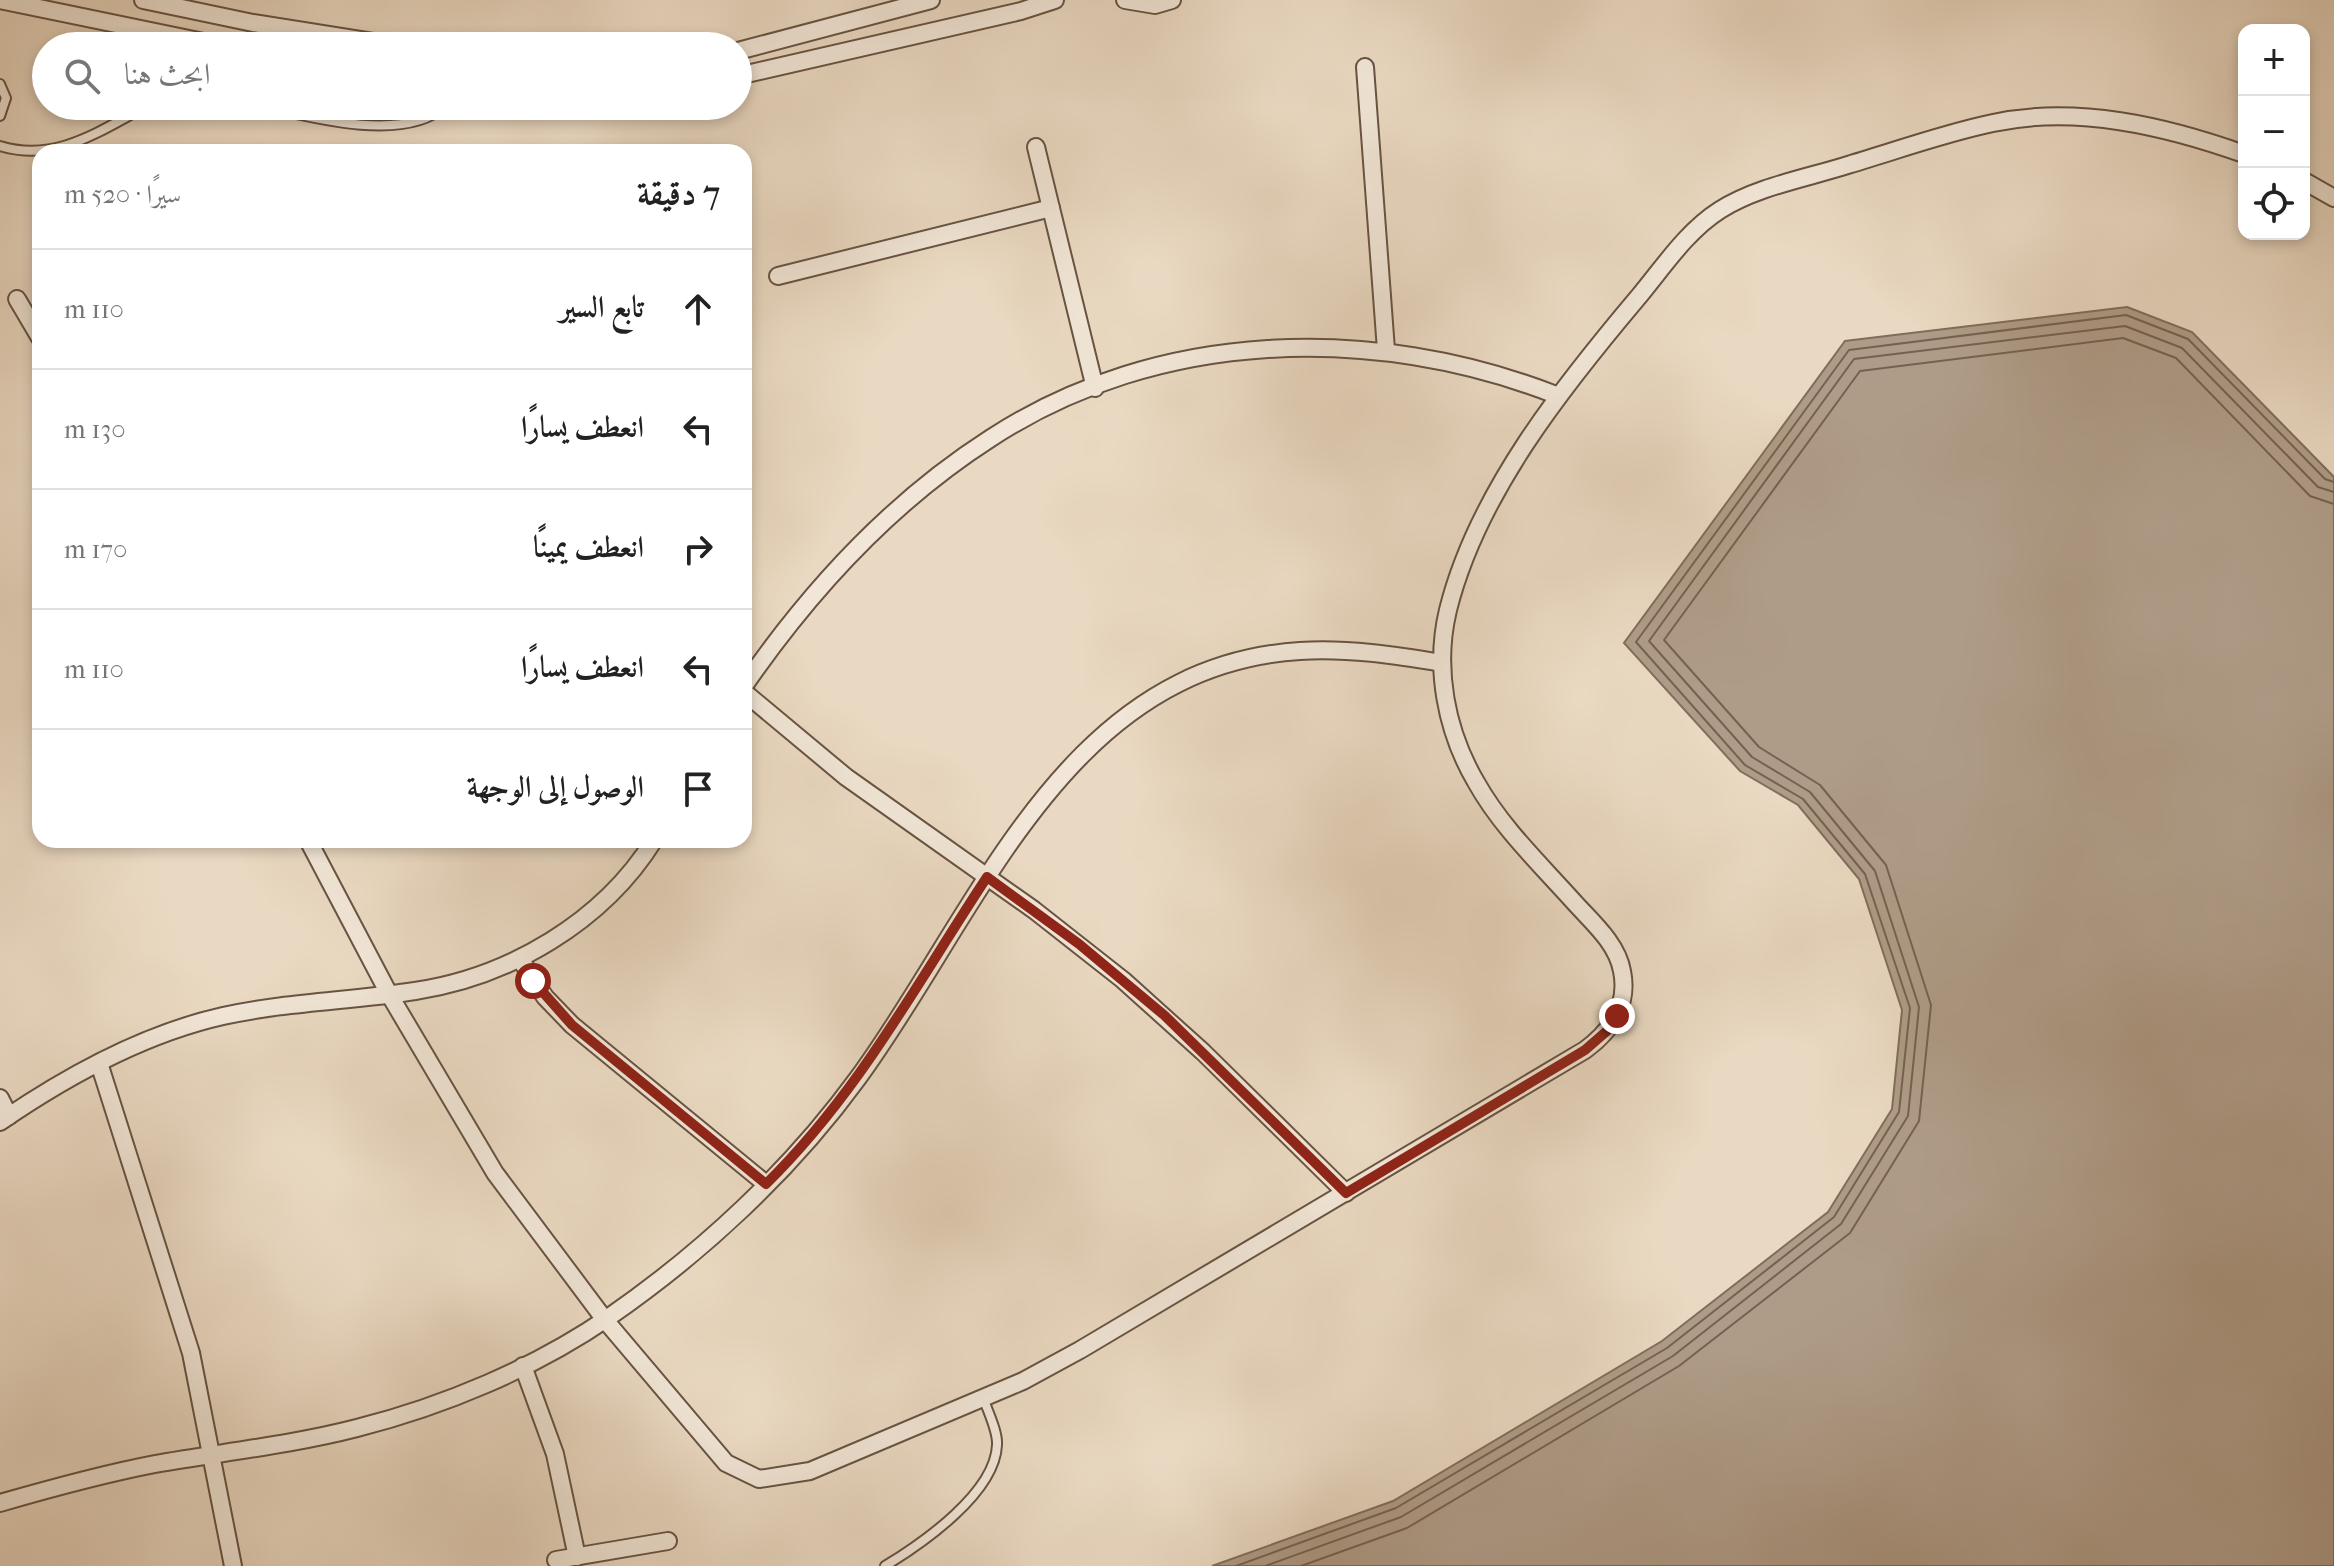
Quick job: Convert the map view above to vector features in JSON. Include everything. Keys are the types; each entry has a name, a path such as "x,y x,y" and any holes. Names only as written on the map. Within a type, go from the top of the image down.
{"street":[{"path":"0,0 155,32"},
{"path":"143,0 310,32"},
{"path":"752,47 931,0"},
{"path":"752,73 1021,11 1055,0"},
{"path":"1125,0 1155,5 1172,0"},
{"path":"1365,67 1386,350"},
{"path":"312,848 389,994 495,1173 605,1320 718,1454 733,1467 759,1479 810,1471 1023,1381 1080,1350 1585,1050 1608,1030 1622,1001 1622,970 1609,942 1498,816 1475,781 1450,722 1442,663 1448,609 1474,537 1556,395 1694,232 1717,212 1755,193 1970,129 2019,119 2112,120 2181,134 2238,152"},
{"path":"1036,147 1095,388"},
{"path":"2310,184 2334,198"},
{"path":"778,276 1051,208"},
{"path":"17,299 32,324"},
{"path":"752,679 835,570 922,488 992,437 1095,388 1161,366 1234,352 1297,347 1386,350 1488,370 1556,395"},
{"path":"0,1503 82,1479 375,1423 523,1366 605,1320 678,1264 766,1184 857,1080 905,1012 987,877 1024,823 1086,750 1120,718 1159,692 1229,663 1278,653 1356,652 1442,663"},
{"path":"752,696 846,777 1079,944 1164,1015 1346,1193"},
{"path":"0,1098 5,1119 99,1063 221,1017 322,1000 445,985 520,959 564,932 609,894 647,848"},
{"path":"520,959 545,997 572,1025 766,1184"},
{"path":"99,1063 191,1353 233,1566"},
{"path":"523,1366 555,1454 577,1557"},
{"path":"556,1560 668,1541"}],"lane":[{"path":"0,84 6,98 0,116"},
{"path":"73,144 120,120"},
{"path":"340,120 403,127 426,120"},
{"path":"0,146 32,150"},
{"path":"885,1566 913,1549 981,1489 997,1444 982,1396"}],"water":[{"path":"2127,307 2192,332 2334,477 2334,1566 1212,1566 1393,1501 1662,1341 1828,1212 1892,1109 1902,1010 1859,879 1798,805 1740,771 1624,643 1845,341"}],"route":[{"path":"533,981 572,1025 766,1184 807,1141 857,1080 899,1021 987,877 1079,944 1164,1015 1263,1110 1320,1171 1346,1193 1585,1050 1608,1030 1617,1016"}]}
